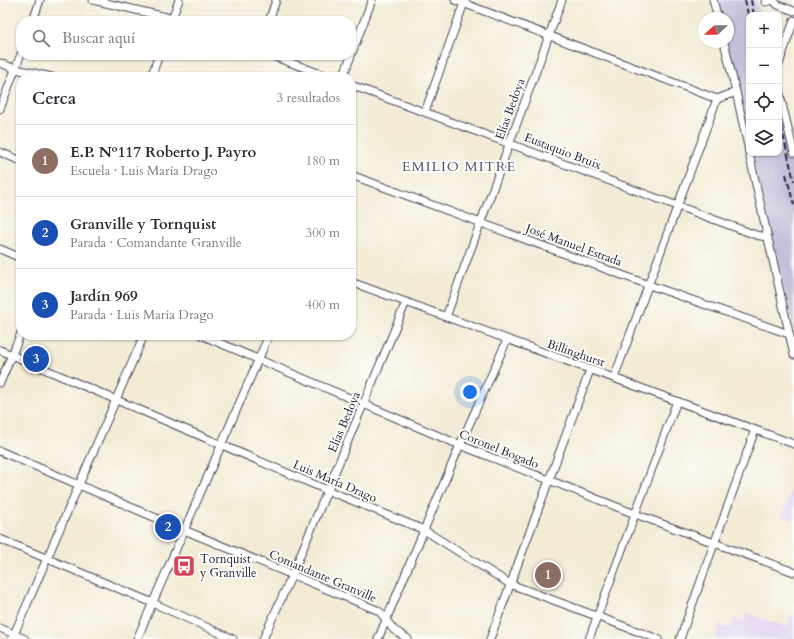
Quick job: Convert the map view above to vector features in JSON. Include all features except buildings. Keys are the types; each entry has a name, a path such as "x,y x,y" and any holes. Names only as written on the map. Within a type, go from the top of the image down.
{"street":[{"path":"35,16 40,0"},
{"path":"93,0 157,16"},
{"path":"174,16 179,0"},
{"path":"271,16 276,0"},
{"path":"356,42 372,0"},
{"path":"455,0 465,2 717,99 736,92"},
{"name":"Elías Bedoya","path":"446,317 562,0"},
{"path":"713,0 716,12"},
{"path":"764,2 773,0 778,5 794,11"},
{"path":"425,112 465,2"},
{"path":"782,55 794,20"},
{"path":"725,48 746,138"},
{"path":"0,109 19,60"},
{"path":"153,72 157,60"},
{"path":"283,60 316,72"},
{"path":"345,72 349,60"},
{"path":"0,63 32,72"},
{"name":"Eustaquio Bruix","path":"356,87 756,235 767,237"},
{"path":"614,378 717,99"},
{"path":"782,103 794,153"},
{"path":"0,152 16,159"},
{"path":"750,156 794,355"},
{"name":"José Manuel Estrada","path":"356,177 649,285 789,334"},
{"path":"0,249 16,256"},
{"name":"Billinghurst","path":"356,284 794,444"},
{"name":"Elías Bedoya","path":"263,639 292,575 406,302"},
{"path":"0,383 18,340"},
{"path":"13,636 142,340"},
{"name":"Coronel Bogado","path":"213,340 460,445 635,514 794,572"},
{"path":"137,639 267,340"},
{"path":"378,639 460,445 507,340"},
{"name":"Luis María Drago","path":"0,350 424,530 510,584 658,639"},
{"path":"490,639 590,370"},
{"path":"589,639 677,401"},
{"path":"680,639 755,430"},
{"name":"Comandante Granville","path":"0,451 80,484 184,530 377,610 394,630 408,639"},
{"path":"0,539 233,639"},
{"path":"0,628 13,636 25,639"}],"shaded area":[{"path":"714,0 756,0 759,12 746,12 746,133 725,48 734,48 734,12 717,12"},
{"path":"782,113 794,162 794,330 752,156 782,156"},
{"path":"794,482 794,520 781,516"},
{"path":"794,608 794,639 714,639 719,624 730,628 734,619 743,622 746,613 787,627"}],"railway":[{"path":"745,0 748,12"},
{"path":"751,0 753,12"},
{"path":"779,120 794,181"},
{"path":"786,174 794,205"}],"place":[{"name":"Jardín 969","path":"36,359"},
{"name":"Granville y Tornquist","path":"168,527"},
{"name":"Tornquist y Granville","path":"184,566"},
{"name":"E.P. Nº117 Roberto J. Payro","path":"548,575"}],"district":[{"name":"EMILIO MITRE","path":"459,166"}]}
